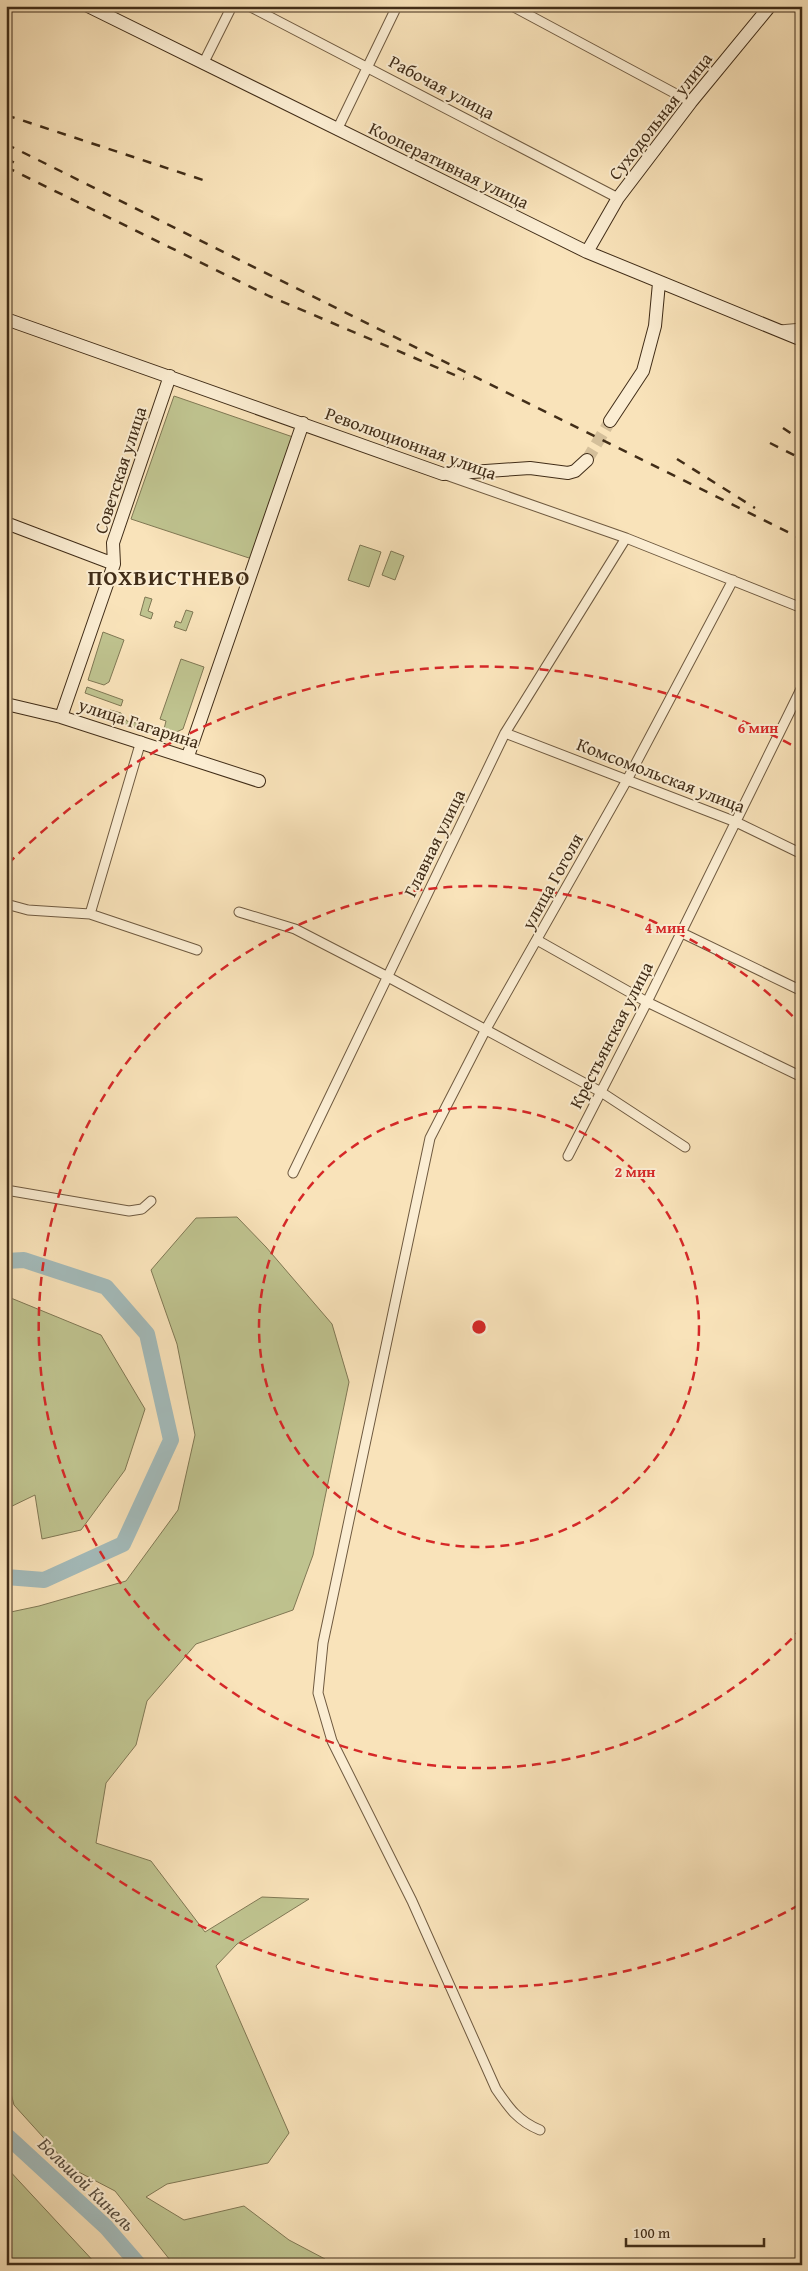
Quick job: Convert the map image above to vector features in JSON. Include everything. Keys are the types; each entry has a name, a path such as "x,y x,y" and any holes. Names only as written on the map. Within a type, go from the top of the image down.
{"street":[{"name":"Кооперативная улица","path":"88,6 587,252 802,340"},
{"path":"203,64 232,6"},
{"name":"Рабочая улица","path":"249,6 618,198"},
{"path":"337,130 397,6"},
{"path":"512,6 691,102"},
{"name":"Суходольная улица","path":"587,252 618,198 691,102 770,6"},
{"path":"610,421 642,371 655,326 659,283"},
{"name":"Революционная улица","path":"6,319 626,538 802,608"},
{"path":"777,330 802,328"},
{"name":"Советская улица","path":"62,717 114,564 113,543 170,376"},
{"path":"188,756 303,424"},
{"path":"443,474 530,468 568,473 575,471 587,460"},
{"path":"6,524 114,564"},
{"name":"Главная улица","path":"294,1173 505,733 626,538"},
{"name":"улица Гоголя","path":"540,2130 525,2124 510,2109 496,2089 412,1901 332,1741 318,1692 323,1642 430,1138 486,1028 627,780 733,580"},
{"name":"Крестьянская улица","path":"568,1156 647,1002 802,687"},
{"name":"улица Гагарина","path":"6,704 62,717 141,741 259,781"},
{"name":"Комсомольская улица","path":"505,733 736,822 802,854"},
{"path":"90,914 141,741"},
{"path":"6,904 28,910 90,914 197,950"},
{"path":"239,912 295,929 486,1028 601,1092 685,1148"},
{"path":"680,932 802,991"},
{"path":"537,940 647,1002 802,1077"},
{"path":"6,1190 129,1211 142,1209 151,1201"}],"green space":[{"path":"174,396 293,437 252,559 131,519"},
{"path":"360,545 381,552 369,587 348,580"},
{"path":"391,551 404,556 395,580 382,575"},
{"path":"145,597 152,599 148,611 153,613 151,619 140,615"},
{"path":"186,610 193,612 186,631 174,627 176,621 181,623"},
{"path":"103,632 124,640 109,682 104,685 88,680"},
{"path":"181,659 204,667 183,729 165,737 107,718 110,710 121,713 127,721 132,723 143,722 164,729 166,721 160,719"},
{"path":"87,687 123,700 121,706 85,693"},
{"path":"237,1217 266,1247 332,1324 349,1382 313,1555 293,1610 196,1644 147,1701 136,1745 106,1783 96,1843 151,1861 205,1932 262,1897 309,1899 237,1944 216,1966 289,2133 268,2163 167,2184 146,2197 184,2220 244,2206 289,2240 325,2259 321,2265 174,2265 115,2191 71,2168 14,2105 6,2074 6,1613 39,1606 126,1581 178,1510 195,1435 177,1344 151,1270 196,1218"},
{"path":"6,1296 101,1335 145,1409 125,1470 81,1530 42,1539 35,1495 6,1509"},
{"path":"6,2167 97,2265 6,2265"}],"waterway":[{"name":"Большой Кинель","path":"6,1261 24,1260 106,1287 147,1334 171,1440 123,1544 44,1580 6,1577"},
{"name":"Большой Кинель","path":"6,2135 106,2227 139,2265"}],"tunnel":[{"path":"587,460 610,421"}],"railway":[{"path":"6,115 203,180"},
{"path":"6,144 802,539"},
{"path":"6,158 20,166"},
{"path":"6,167 269,296 464,379"},
{"path":"783,428 802,441"},
{"path":"770,443 802,459"},
{"path":"677,459 755,508"}],"district":[{"name":"ПОХВИСТНЕВО","path":"169,577"}]}
